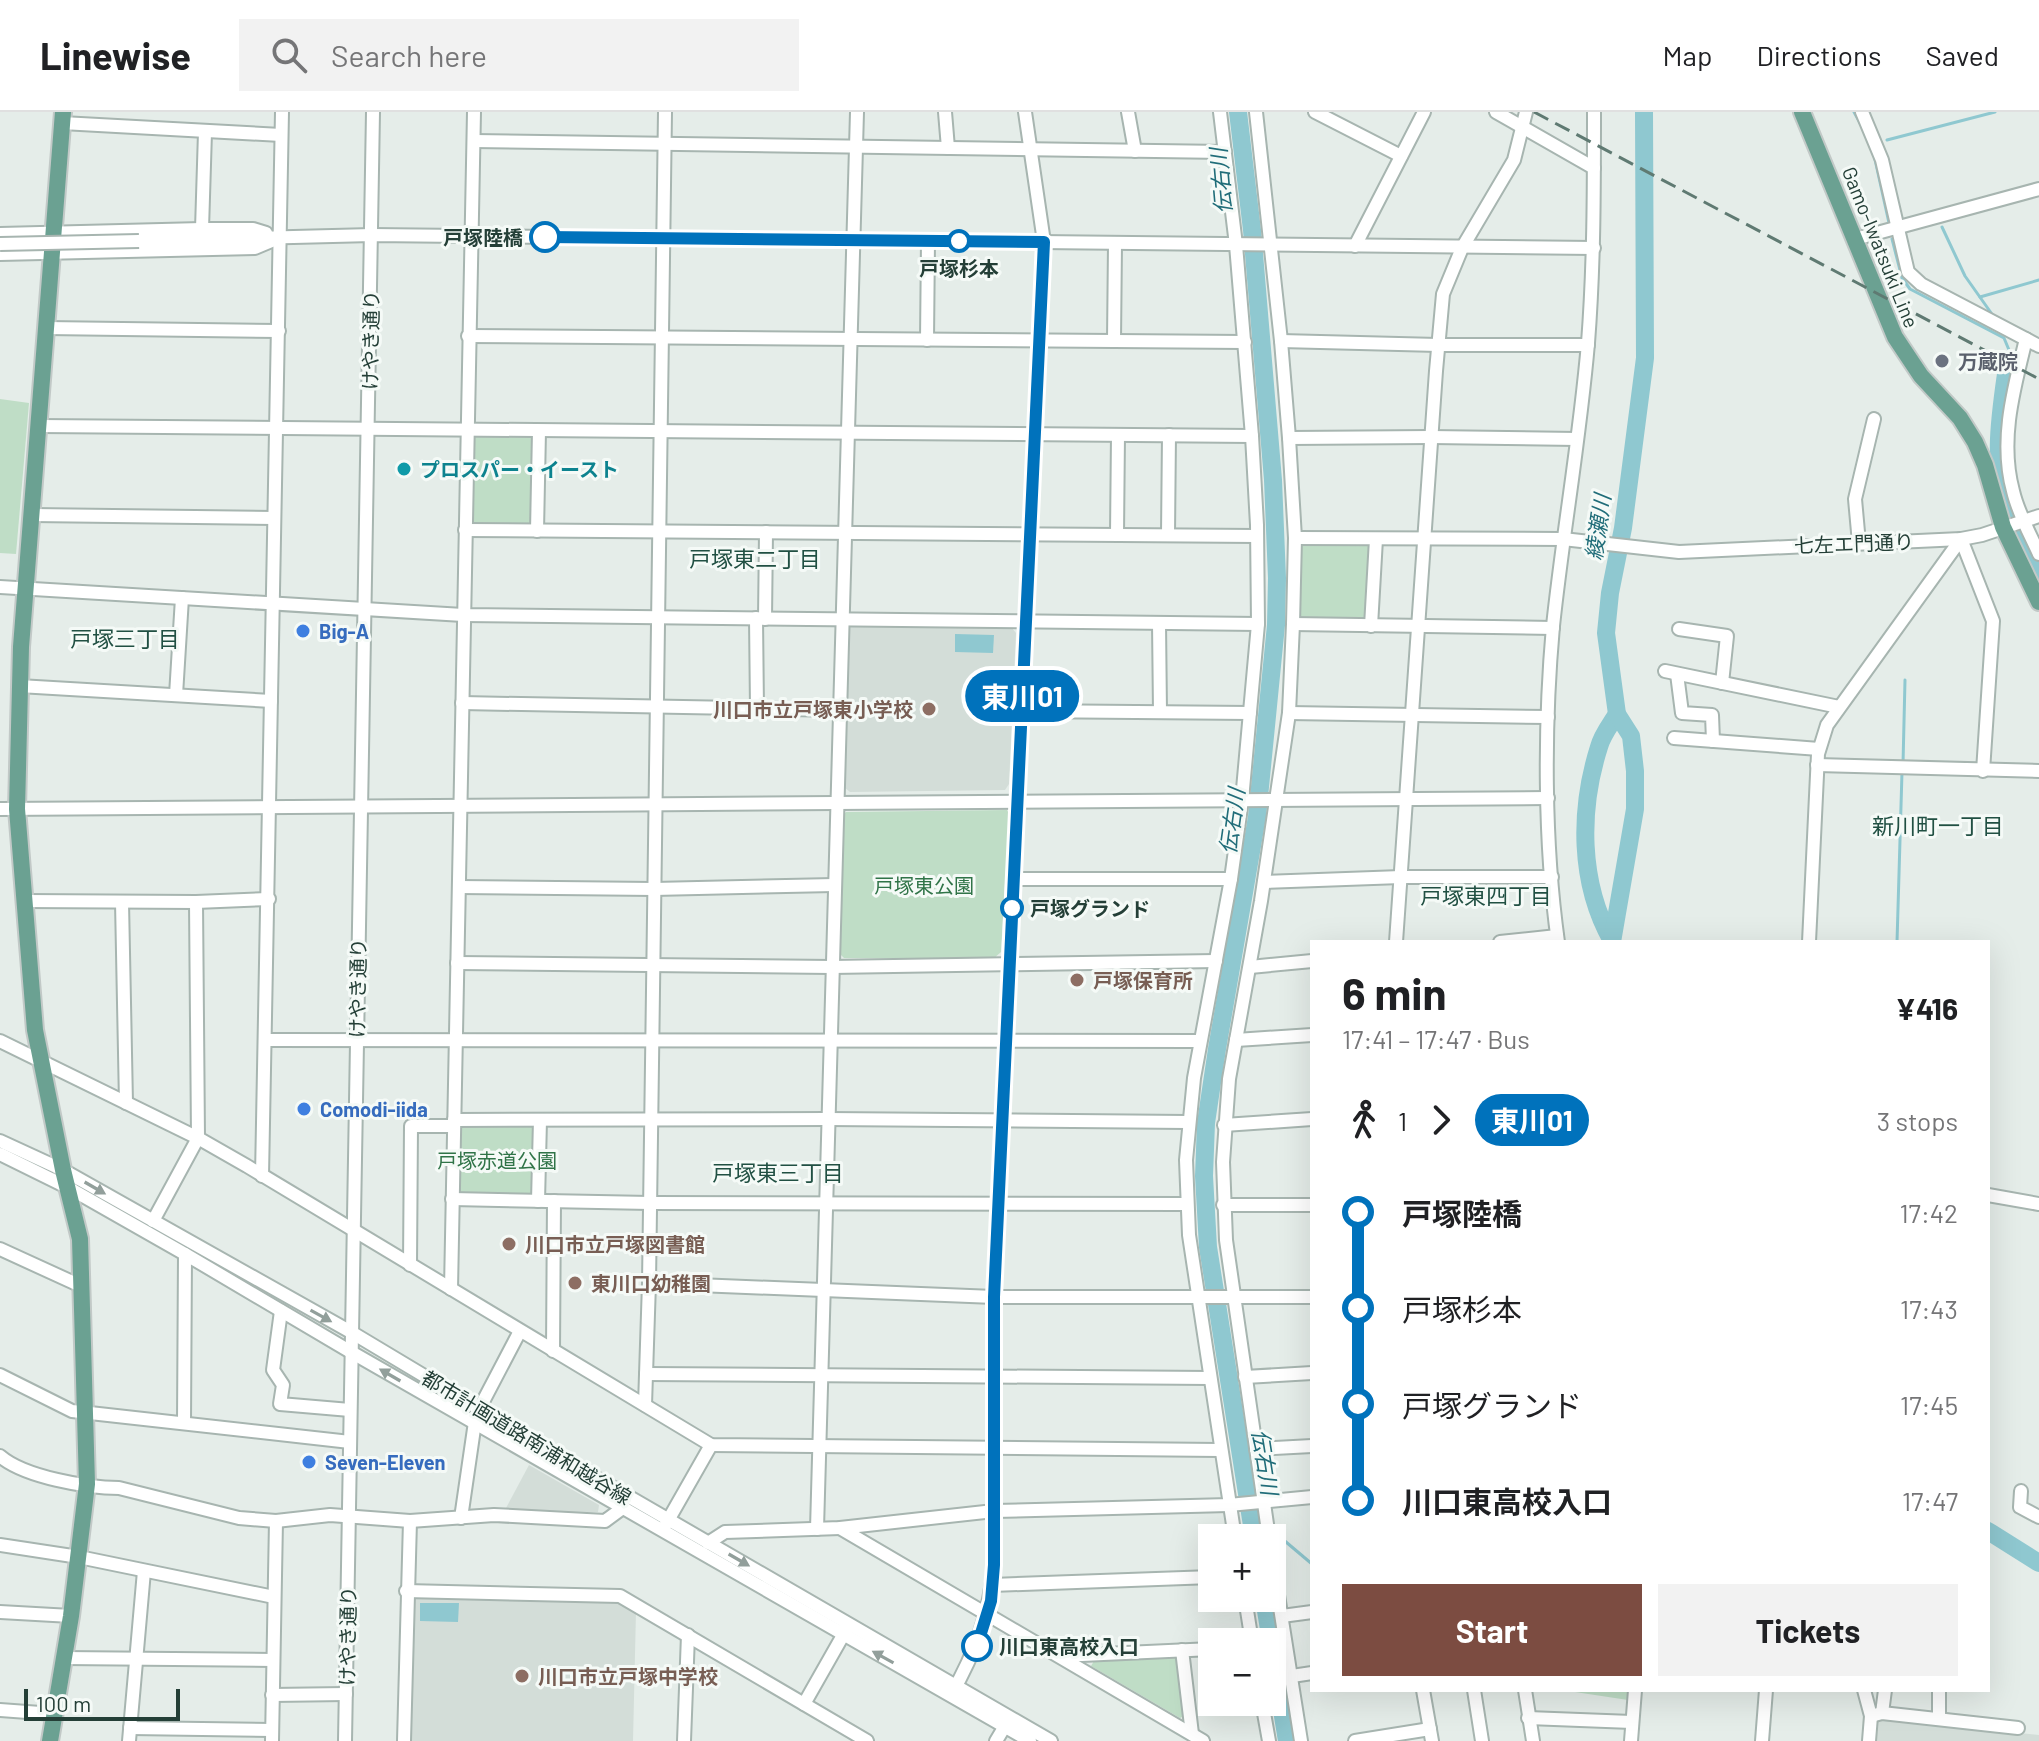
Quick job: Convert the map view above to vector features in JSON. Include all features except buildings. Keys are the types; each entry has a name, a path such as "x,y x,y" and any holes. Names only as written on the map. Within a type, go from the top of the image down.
{"main road":[{"name":"Gamo-Iwatsuki Line","path":"1802,112 1895,337 1921,376 1960,418 1975,442 2003,527 2039,602"},
{"path":"50,1741 71,1616 87,1484 80,1239 41,1061 32,997 17,809 19,686 62,118"}],"street":[{"path":"262,1176 282,112"},
{"name":"けやき通り","path":"345,1741 373,112"},
{"path":"451,1289 474,112"},
{"path":"645,1405 665,112"},
{"path":"817,1529 857,112"},
{"path":"945,112 948,148"},
{"path":"954,1690 975,1649 988,1614 992,1585 994,1297 1044,242 1025,112"},
{"path":"1128,112 1135,151"},
{"path":"1220,112 1240,245 1257,536 1258,624 1245,800 1188,1122 1187,1204 1232,1524"},
{"path":"1256,112 1289,438 1295,538 1293,624 1289,713 1272,800 1264,882 1224,1125 1223,1205 1230,1297 1266,1524"},
{"path":"1315,112 1401,156"},
{"path":"1355,246 1424,112"},
{"path":"1496,112 1594,168"},
{"path":"1396,940 1443,294 1462,248 1514,160 1526,112"},
{"path":"1557,939 1548,798 1548,717 1553,628 1569,540 1588,345 1594,248 1594,112"},
{"path":"1862,112 1882,160 1908,272 1915,280 2039,346"},
{"path":"62,118 205,132 281,135"},
{"path":"202,229 205,132"},
{"path":"474,141 1225,152"},
{"path":"1855,239 2039,189"},
{"path":"0,234 253,229 280,237"},
{"path":"0,244 372,235 1594,248"},
{"path":"0,254 255,248 280,237"},
{"path":"927,340 928,241"},
{"path":"1114,341 1115,244"},
{"path":"46,328 279,331"},
{"path":"468,336 1245,342"},
{"path":"2026,339 2008,411 2009,470 2013,492 2039,554"},
{"path":"1281,341 1588,345"},
{"path":"1859,543 1855,499 1874,419"},
{"path":"39,426 1252,436"},
{"path":"537,531 539,431"},
{"path":"1117,534 1118,435"},
{"path":"1168,534 1169,435"},
{"path":"1289,438 1577,439"},
{"path":"32,515 274,518"},
{"name":"七左エ門通り","path":"1295,538 1569,540 1665,551 1961,539 2039,516"},
{"path":"465,530 1257,536"},
{"path":"757,709 766,532"},
{"path":"1371,626 1376,539"},
{"path":"1809,940 1818,756 1827,725 1961,539"},
{"path":"1961,539 1993,621 1983,771"},
{"path":"0,587 463,615 1258,624"},
{"path":"176,695 182,598"},
{"path":"1159,623 1160,712"},
{"path":"1293,624 1553,628"},
{"path":"1679,629 1727,636 1722,683"},
{"path":"1713,741 1712,715 1682,713 1671,673 1839,707"},
{"path":"19,686 271,701"},
{"path":"462,703 841,710"},
{"path":"1021,711 1250,713"},
{"path":"1289,713 1548,717"},
{"path":"1674,738 1818,756 1983,771 2039,771"},
{"path":"0,809 1548,798"},
{"path":"1264,882 1401,877 1552,877"},
{"path":"1014,879 1231,879"},
{"path":"459,887 654,889 834,885"},
{"path":"25,901 196,902 269,899"},
{"path":"122,902 126,1103"},
{"path":"153,1221 198,1138 196,902"},
{"path":"457,963 832,967 1216,961"},
{"path":"1250,967 1310,961"},
{"path":"1236,1040 1310,1035"},
{"path":"266,1040 1200,1041"},
{"path":"0,1041 198,1138 711,1445 1220,1450"},
{"path":"1224,1125 1310,1119"},
{"path":"410,1265 411,1126 540,1120 1188,1122"},
{"path":"538,1201 540,1120"},
{"name":"都市計画道路南浦和越谷線","path":"0,1141 63,1170 351,1332 665,1525 954,1690 1051,1741"},
{"name":"都市計画道路南浦和越谷線","path":"0,1154 69,1188 624,1507 708,1543 847,1630"},
{"path":"1990,1195 2039,1204"},
{"path":"452,1199 650,1203 1187,1204"},
{"path":"553,1351 554,1201"},
{"path":"1223,1205 1310,1205"},
{"path":"0,1249 81,1286"},
{"path":"184,1422 185,1254"},
{"path":"649,1283 994,1297 1310,1297"},
{"path":"281,1311 273,1370 283,1385 280,1404 350,1410"},
{"path":"461,1518 478,1409 520,1331"},
{"path":"1245,1377 1310,1373"},
{"path":"646,1374 1210,1378"},
{"path":"0,1375 72,1411 350,1442"},
{"path":"665,1525 711,1445"},
{"path":"1256,1449 1310,1446"},
{"path":"0,1456 25,1473 119,1488 239,1518 276,1521 330,1515 410,1521 507,1515 605,1521 624,1507"},
{"path":"2021,1491 2020,1507 2039,1517"},
{"path":"708,1543 725,1532 840,1528 994,1511 1229,1505 1310,1497"},
{"path":"144,1571 130,1734 272,1736 276,1521"},
{"path":"404,1741 410,1521"},
{"path":"840,1528 1198,1738"},
{"path":"0,1545 79,1557 274,1597"},
{"path":"992,1585 1198,1578"},
{"path":"406,1591 620,1596 867,1741"},
{"path":"0,1612 71,1616"},
{"path":"1281,1612 1301,1741"},
{"path":"1282,1616 1310,1612"},
{"path":"804,1704 847,1630"},
{"path":"684,1741 688,1635"},
{"path":"1060,1656 1198,1649"},
{"path":"1182,1650 1198,1738"},
{"path":"63,1658 273,1660"},
{"path":"1292,1676 1310,1673"},
{"name":"都市計画道路南浦和越谷線","path":"954,1690 1030,1741"},
{"path":"1355,1741 1431,1735 1423,1692"},
{"path":"1474,1692 1482,1741"},
{"path":"1525,1692 1533,1741"},
{"path":"1631,1741 1635,1692"},
{"path":"1762,1741 1766,1692"},
{"path":"1865,1692 1876,1714"},
{"path":"1869,1741 1884,1692"},
{"path":"1939,1692 1939,1719"},
{"path":"272,1695 346,1694"},
{"path":"0,1710 54,1714"},
{"path":"1876,1714 2018,1728"},
{"path":"1265,1716 1269,1741"},
{"path":"1528,1718 1632,1722"},
{"path":"996,1741 1005,1726"}],"shaded area":[{"name":"川口市立戸塚東小学校","path":"852,625 1011,627 1016,633 1009,784 1005,790 850,792 844,787 847,630"},
{"path":"529,1465 599,1505 598,1512 506,1508"},
{"name":"川口市立戸塚中学校","path":"415,1596 621,1601 636,1611 633,1741 409,1741 411,1600"},
{"path":"1887,1719 2039,1735 2039,1741 1876,1741 1877,1723"}],"green space":[{"path":"0,399 29,403 16,554 0,553"},
{"path":"475,434 530,434 535,438 535,521 528,526 473,525 469,520 471,441"},
{"path":"1305,542 1368,542 1371,545 1367,617 1364,621 1305,620 1299,615 1300,548"},
{"name":"戸塚東公園","path":"1007,810 1001,952 993,959 844,958 839,953 842,816 846,812"},
{"name":"戸塚赤道公園","path":"461,1124 532,1124 537,1127 535,1192 531,1197 465,1196 459,1193 458,1129"},
{"path":"1174,1657 1186,1715 1180,1718 1091,1666 1094,1661"},
{"path":"1575,1692 1629,1692 1628,1700"}],"water":[{"path":"955,634 994,635 993,653 955,652"},
{"path":"420,1603 459,1603 458,1622 420,1621"}],"waterway":[{"name":"伝右川","path":"1238,112 1252,230 1273,480 1276,625 1257,817 1206,1123 1204,1176 1208,1247 1252,1524"},
{"name":"綾瀬川","path":"1612,940 1635,809 1635,771 1631,736 1617,714 1606,633 1645,358 1644,112"},
{"path":"1854,112 1860,123"},
{"path":"1887,140 1995,112"},
{"path":"1874,155 1889,223"},
{"path":"1942,227 1965,276 1994,317"},
{"path":"1892,239 1902,278 1910,289 2004,338 2009,350"},
{"path":"1980,297 2039,280"},
{"path":"2007,367 1999,460 2011,515"},
{"path":"2018,530 2039,574"},
{"path":"1903,764 1905,680"},
{"path":"1612,940 1593,895 1588,871 1586,821 1592,771 1604,734 1617,714"},
{"path":"1897,940 1902,772"},
{"name":"綾瀬川","path":"1990,1532 2039,1563"},
{"path":"1286,1542 1310,1562"},
{"path":"1266,1612 1269,1628"},
{"path":"1283,1716 1287,1741"}],"railway":[{"path":"1534,112 2039,379"}],"bus line":[{"name":"東川01","path":"545,237 1044,242 994,1297 994,1565 991,1601 977,1646"}],"place":[{"name":"戸塚陸橋","path":"545,237"},
{"name":"戸塚杉本","path":"959,241"},
{"name":"万蔵院","path":"1942,361"},
{"name":"プロスパー・イースト","path":"404,469"},
{"name":"Big-A","path":"303,631"},
{"name":"川口市立戸塚東小学校","path":"929,709"},
{"name":"戸塚グランド","path":"1012,908"},
{"name":"戸塚保育所","path":"1077,980"},
{"name":"Comodi-iida","path":"304,1109"},
{"name":"川口市立戸塚図書館","path":"509,1244"},
{"name":"東川口幼稚園","path":"575,1283"},
{"name":"Seven-Eleven","path":"309,1462"},
{"name":"川口東高校入口","path":"977,1646"},
{"name":"川口市立戸塚中学校","path":"522,1676"}],"district":[{"name":"戸塚東二丁目","path":"755,558"},
{"name":"戸塚三丁目","path":"125,638"},
{"name":"新川町一丁目","path":"1938,825"},
{"name":"戸塚東四丁目","path":"1486,895"},
{"name":"戸塚東三丁目","path":"778,1172"}]}
